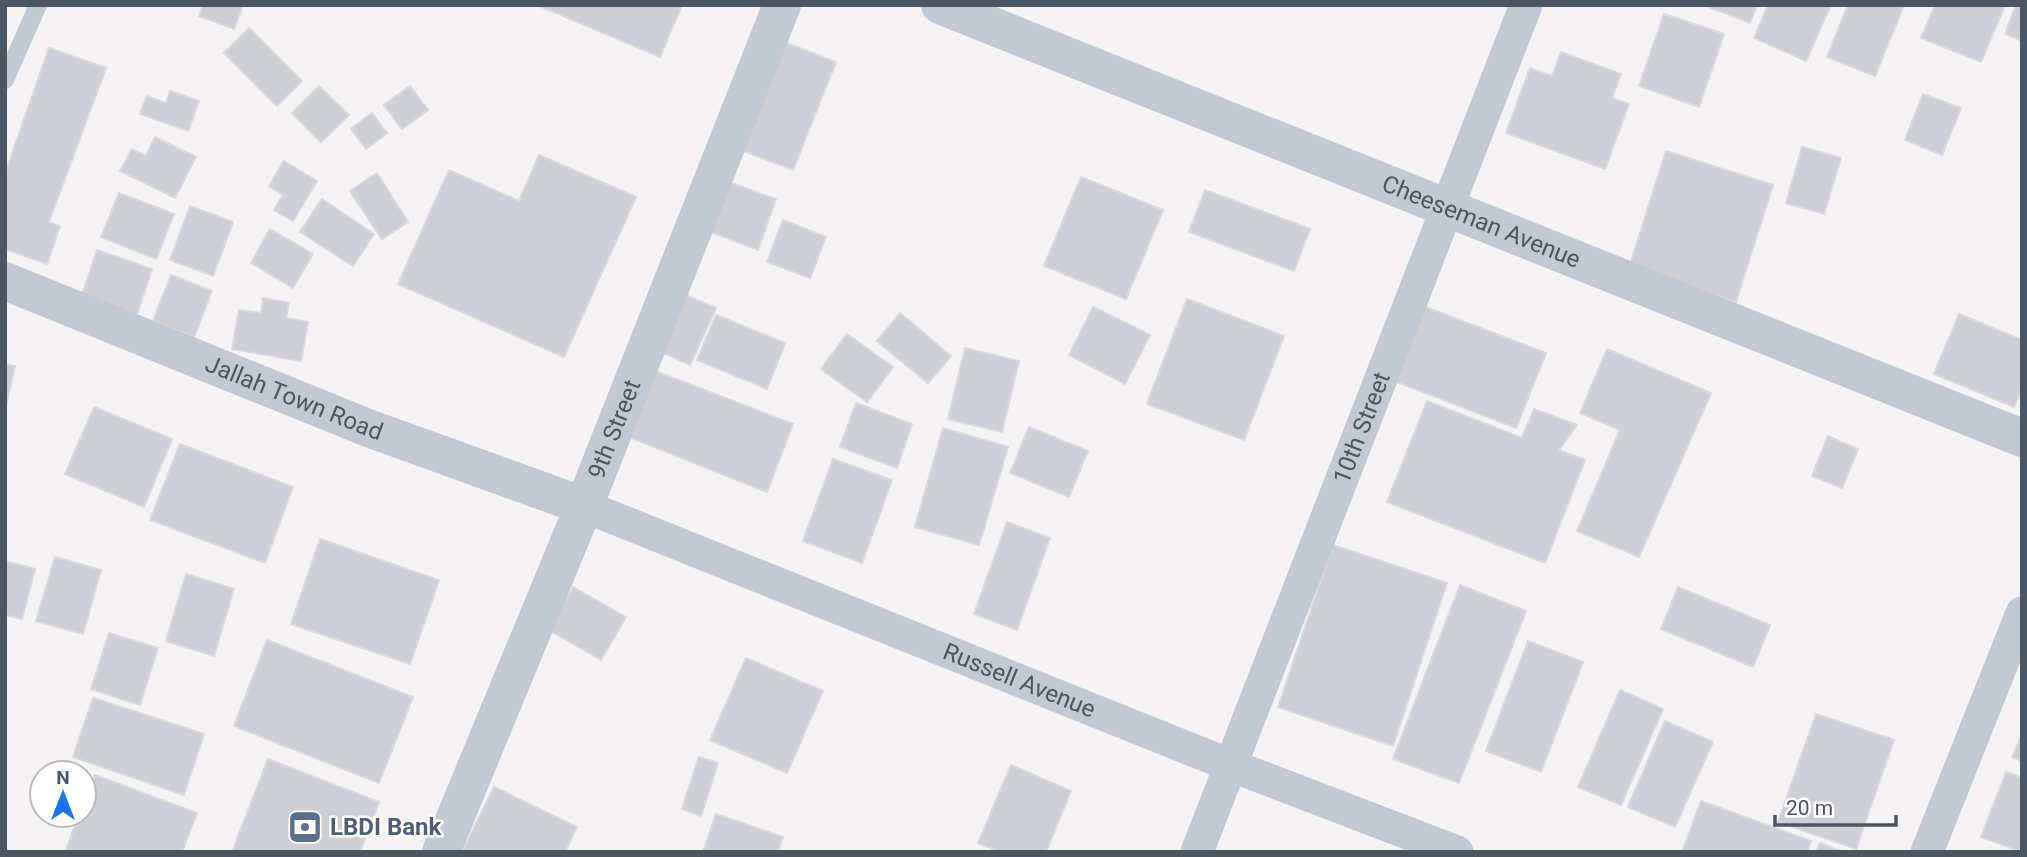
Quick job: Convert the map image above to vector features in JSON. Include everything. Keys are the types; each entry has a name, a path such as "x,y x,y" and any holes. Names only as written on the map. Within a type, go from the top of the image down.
{"street":[{"name":"9th Street","path":"441,852 584,506 782,5"},
{"name":"Cheeseman Avenue","path":"940,5 2022,438"},
{"name":"10th Street","path":"1197,852 1526,5"},
{"name":"Jallah Town Road","path":"5,281 368,428 584,506"},
{"name":"Russell Avenue","path":"584,506 1230,765 1457,852"},
{"path":"1927,852 2022,613"}],"lane":[{"path":"5,80 38,5"}],"building":[{"path":"203,5 243,5 234,29 199,16"},
{"path":"537,5 682,5 660,57"},
{"path":"1704,5 1757,5 1750,23"},
{"path":"1768,5 1831,5 1806,61 1754,38"},
{"path":"1848,5 1904,5 1875,76 1827,57"},
{"path":"1935,5 2005,5 1981,62 1921,38"},
{"path":"2016,5 2022,5 2022,41 2005,34"},
{"path":"1664,14 1724,34 1699,107 1639,86"},
{"path":"249,28 302,81 277,106 224,53"},
{"path":"779,40 836,62 793,170 736,148"},
{"path":"49,48 106,68 49,222 60,226 47,264 5,249 5,174"},
{"path":"1561,52 1621,74 1612,98 1629,104 1605,169 1506,133 1530,68 1552,76"},
{"path":"319,86 349,115 321,142 292,113"},
{"path":"410,86 428,110 402,129 384,105"},
{"path":"170,91 199,101 188,131 140,114 147,96 166,103"},
{"path":"1923,94 1961,108 1942,155 1905,140"},
{"path":"372,113 387,133 366,149 351,129"},
{"path":"155,137 196,157 175,198 120,171 132,149 146,156"},
{"path":"1802,147 1841,158 1824,214 1786,203"},
{"path":"1666,151 1773,185 1736,302 1629,268"},
{"path":"539,155 636,197 564,357 398,284 449,170 519,201"},
{"path":"284,161 317,181 293,221 274,210 283,195 269,186"},
{"path":"377,173 408,222 382,239 350,191"},
{"path":"1081,177 1163,210 1126,299 1044,266"},
{"path":"723,180 776,199 758,250 705,230"},
{"path":"1205,190 1310,229 1294,271 1189,232"},
{"path":"119,193 174,214 156,259 101,237"},
{"path":"322,199 374,234 353,266 300,232"},
{"path":"190,206 233,222 213,276 170,260"},
{"path":"783,220 826,237 810,278 767,262"},
{"path":"270,229 313,254 293,288 251,263"},
{"path":"97,250 152,269 134,323 79,304"},
{"path":"171,275 212,291 194,337 153,321"},
{"path":"676,291 716,308 690,365 651,347"},
{"path":"263,298 289,303 286,318 308,322 301,361 232,349 239,310 261,313"},
{"path":"1187,299 1284,336 1244,440 1147,404"},
{"path":"1418,304 1546,353 1516,428 1389,379"},
{"path":"1093,307 1150,335 1125,384 1069,355"},
{"path":"900,313 951,356 928,383 877,341"},
{"path":"1959,314 2022,340 2022,387 2014,407 1934,374"},
{"path":"716,315 785,343 767,389 697,360"},
{"path":"847,334 893,367 867,402 821,369"},
{"path":"965,348 1019,361 1002,432 948,419"},
{"path":"1607,349 1711,393 1639,557 1577,531 1620,430 1580,413"},
{"path":"5,364 15,366 5,410"},
{"path":"645,367 793,424 767,492 619,433"},
{"path":"1427,401 1522,438 1534,409 1577,425 1559,450 1585,460 1545,563 1387,502"},
{"path":"856,403 912,424 897,468 840,447"},
{"path":"94,407 172,439 144,507 65,474"},
{"path":"1029,427 1088,451 1069,497 1010,473"},
{"path":"943,428 1008,447 979,545 915,527"},
{"path":"1828,436 1858,449 1842,488 1812,476"},
{"path":"180,444 293,487 265,563 150,520"},
{"path":"833,459 892,480 862,563 803,541"},
{"path":"1007,522 1050,538 1017,630 974,614"},
{"path":"320,539 439,580 410,664 291,624"},
{"path":"1333,545 1447,583 1393,746 1278,707"},
{"path":"55,557 101,570 83,634 36,621"},
{"path":"5,561 35,569 22,619 5,615"},
{"path":"186,574 234,589 214,656 166,641"},
{"path":"1460,585 1526,611 1459,783 1393,759"},
{"path":"573,587 626,617 601,660 549,630"},
{"path":"1678,587 1770,625 1753,667 1661,629"},
{"path":"109,633 158,648 140,705 91,689"},
{"path":"267,640 413,697 379,783 234,726"},
{"path":"1528,641 1583,662 1541,772 1486,751"},
{"path":"746,658 823,691 787,773 710,740"},
{"path":"1620,690 1663,709 1621,805 1578,787"},
{"path":"93,698 204,734 184,795 98,766 98,759 73,757"},
{"path":"1816,714 1894,740 1856,849 1778,822"},
{"path":"1665,721 1713,742 1675,827 1628,807"},
{"path":"2022,734 2022,761 2012,757"},
{"path":"699,757 718,763 701,816 682,809"},
{"name":"LBDI Bank","path":"268,759 379,802 360,852 232,852"},
{"path":"1011,765 1071,791 1046,852 1000,852 978,843"},
{"path":"2006,772 2022,778 2022,852 1981,837"},
{"path":"98,776 197,813 182,852 65,852 74,829 98,829"},
{"path":"494,787 577,827 565,852 463,850"},
{"path":"1701,801 1811,841 1807,852 1682,852"},
{"path":"716,814 783,837 778,852 703,852"},
{"path":"1820,843 1843,852 1816,852"}],"place":[{"name":"LBDI Bank","path":"305,827"}]}
